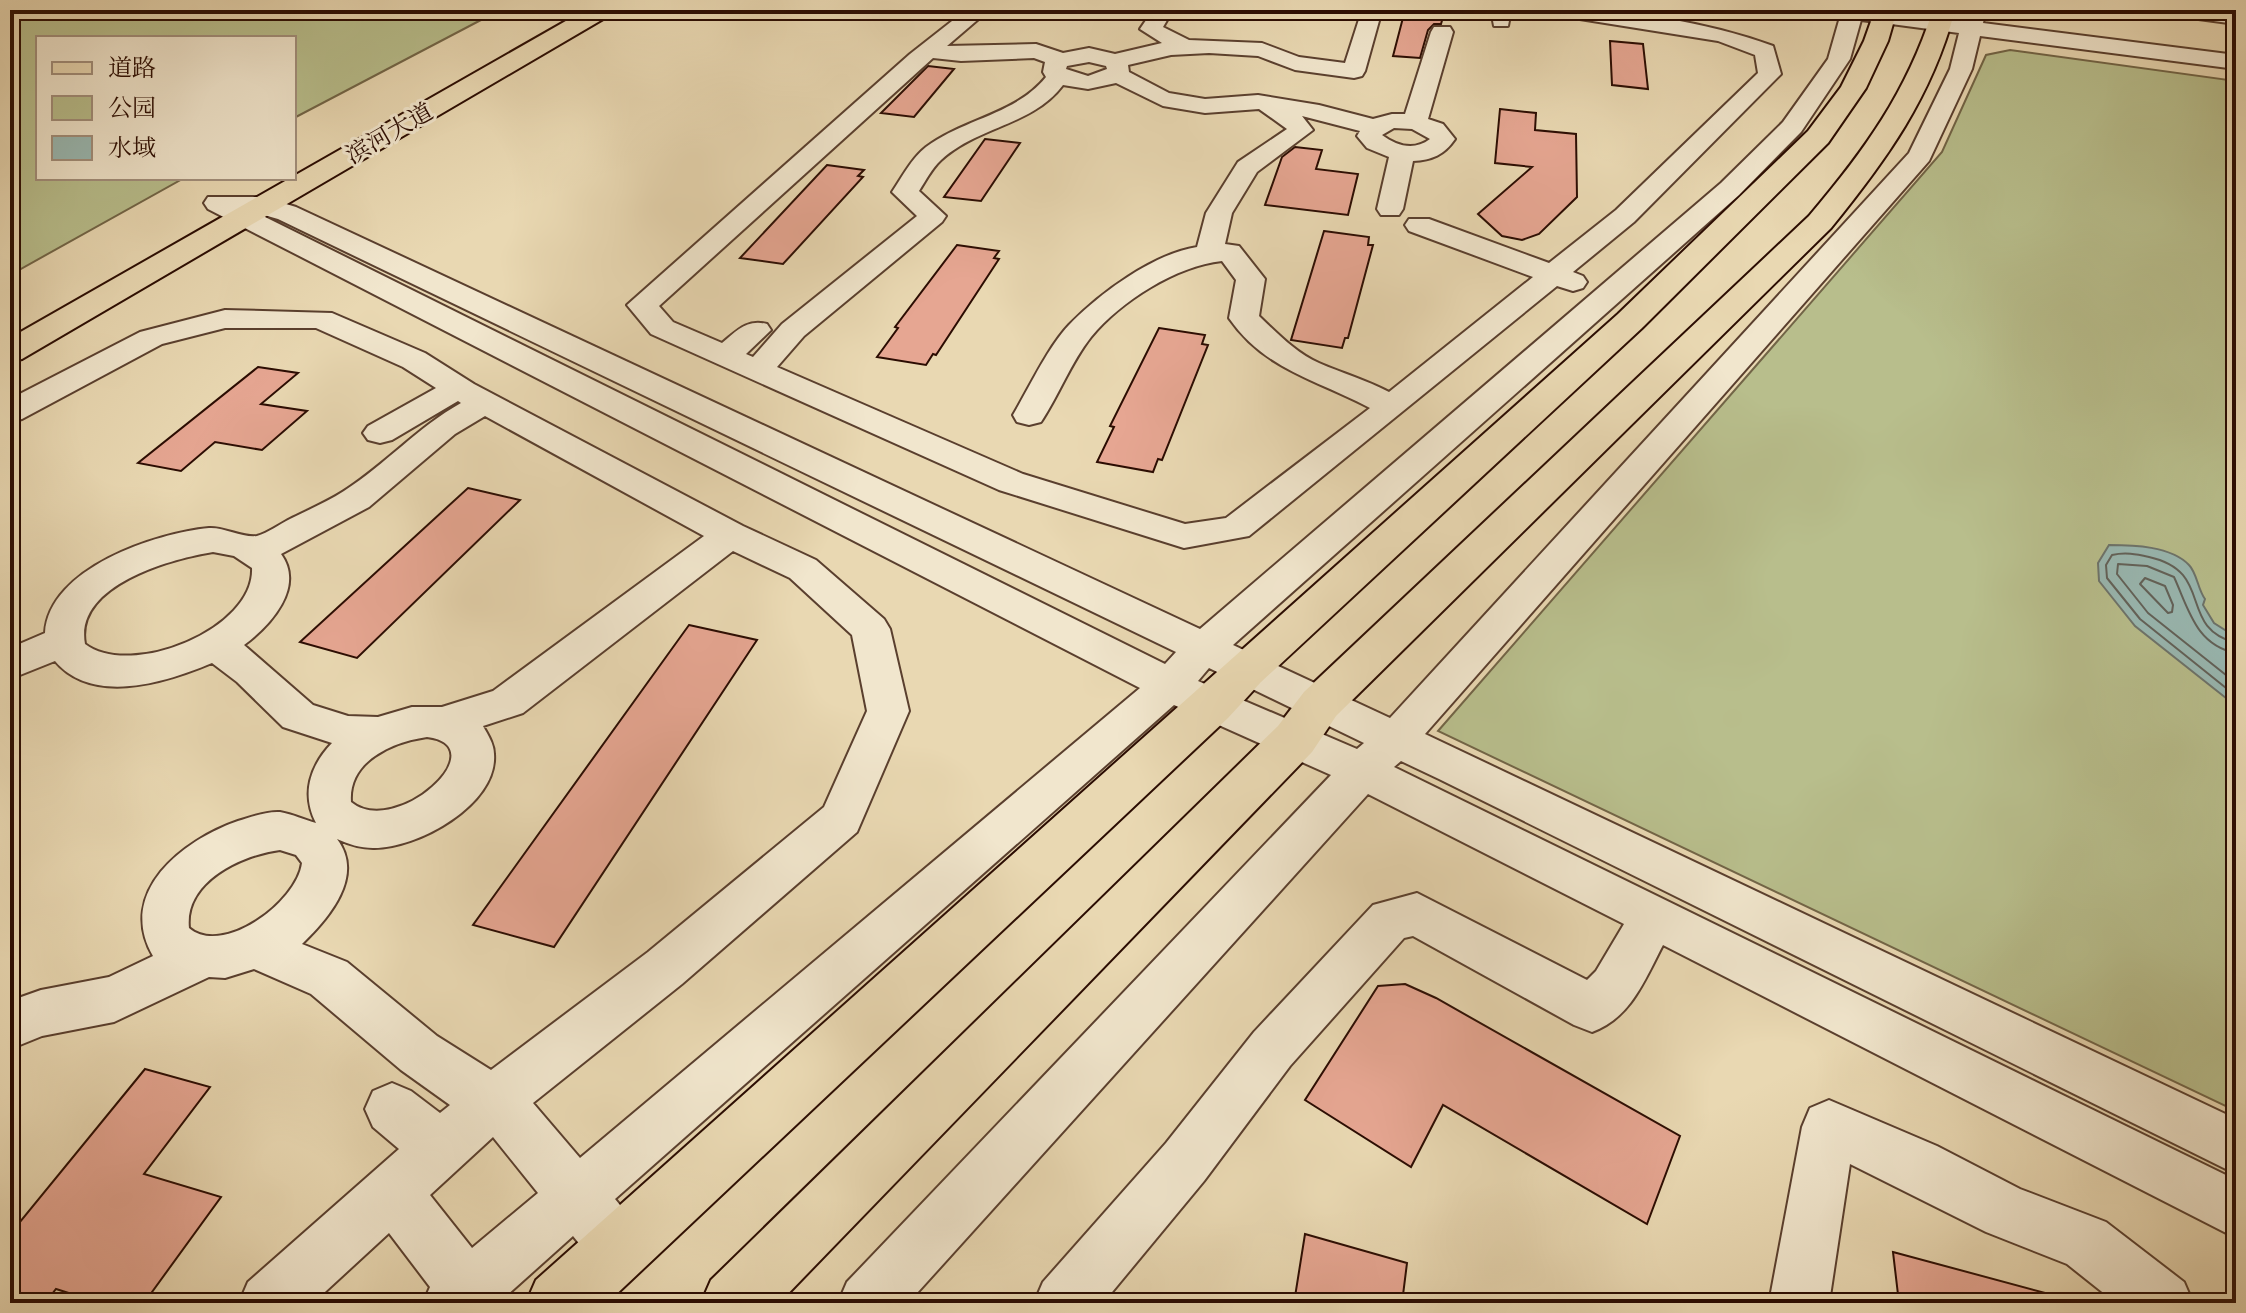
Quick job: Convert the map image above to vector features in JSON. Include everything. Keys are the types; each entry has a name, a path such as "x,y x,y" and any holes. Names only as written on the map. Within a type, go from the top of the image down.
{"main road":[{"name":"滨河大道","path":"296,159 565,10"},
{"name":"滨河大道","path":"296,174 602,10"},
{"path":"559,1303 1212,706 1245,670 1623,305 1818,137 1853,88 1861,12"},
{"path":"734,1303 1308,722 1820,222 1871,161 1912,98 1934,50 1960,16"},
{"name":"滨河大道","path":"10,324 285,180"},
{"name":"滨河大道","path":"10,352 246,201"}],"street":[{"path":"979,10 642,305 662,328 1011,482 1184,536 1236,528 1391,406 1625,216 1770,74 1765,51 1722,35 1561,10"},
{"path":"1163,10 1151,29 1185,47"},
{"path":"1116,68 1185,47 1209,46 1262,50 1295,63 1354,71 1372,10"},
{"path":"2176,10 2236,18"},
{"path":"1861,12 1960,16 2236,46"},
{"path":"1960,16 2236,62"},
{"path":"868,1303 1362,771 1396,739 1920,156 1961,69 1960,16"},
{"path":"1415,122 1442,32"},
{"path":"929,51 961,54 1036,51 1060,68"},
{"path":"710,414 764,372 793,330 933,216 905,192 937,167 932,154 969,133 1021,113 1047,95 1060,68 1089,55 1116,68 1163,99 1205,106 1265,103 1319,112 1374,127 1392,121 1415,122 1440,133 1441,144 1427,152 1402,153 1373,142 1369,136 1374,127"},
{"path":"1236,103 1250,90 1263,84 1277,70 1282,58"},
{"path":"1209,254 1219,213 1247,167 1301,130 1289,117 1265,103"},
{"path":"1390,209 1402,153"},
{"path":"246,201 287,213 1245,670 1362,771 2236,1210"},
{"path":"246,201 1212,706 1396,739 2236,1147"},
{"path":"393,1192 466,1298 575,1195 1170,685 1202,650 1623,305 1555,274 1419,225"},
{"path":"1029,415 1079,332 1133,285 1193,256 1229,252 1251,279 1244,318 1270,344 1306,369 1347,383 1391,406"},
{"path":"10,412 151,338 225,319 321,319 414,360 472,395 730,535 803,569 870,629 888,711 841,819 665,968 496,1099 269,1303"},
{"path":"726,355 756,330"},
{"path":"380,433 472,395"},
{"path":"259,550 357,499 443,427 472,395"},
{"path":"443,723 508,702 730,535"},
{"path":"213,540 239,542 259,550 271,563 273,581 265,601 245,623 215,644 179,661 142,670 107,671 81,664 65,649 63,629 74,607 93,586 120,568 150,553 182,544 213,540"},
{"path":"10,664 64,641"},
{"path":"215,644 251,671 298,716 348,732 378,733"},
{"path":"443,723 411,722 378,733 341,763 330,781 328,798 333,813 332,835 323,854 326,872 319,892 304,913 282,932 256,947 228,956 202,957 181,952 167,939 163,921 168,901 181,880 201,861 225,845 262,833 296,833 313,841 332,835 367,829 390,828 416,820 439,807 457,791 469,773 473,756 470,741 459,729 443,723"},
{"path":"1064,1303 1185,1162 1272,1049 1390,920 1417,914 1592,1009 1614,987 1654,916"},
{"path":"256,947 329,978 419,1053 462,1084 496,1099 619,1248"},
{"path":"10,1025 41,1013 114,999 202,957"},
{"path":"392,1109 441,1149"},
{"path":"1799,1303 1829,1127 1917,1166 2006,1212 2086,1242 2163,1303"}],"green space":[{"path":"10,10 500,10 296,117 296,36 36,36 36,180 180,180 10,275"},
{"path":"2010,50 2236,81 2236,1111 1438,731 1942,152 1986,55"}],"water":[{"path":"2109,545 2162,550 2192,568 2205,599 2203,605 2214,623 2236,637 2236,706 2135,626 2099,581 2098,563"}],"building":[{"path":"1405,10 1445,10 1441,24 1434,24 1428,30 1420,58 1393,56"},
{"path":"1610,41 1643,44 1648,89 1612,85"},
{"path":"928,66 954,69 914,117 881,113"},
{"path":"1500,109 1536,113 1535,130 1576,134 1577,197 1539,234 1522,240 1502,236 1478,214 1532,167 1495,163"},
{"path":"985,139 1020,143 981,201 944,197"},
{"path":"1295,147 1322,150 1316,169 1358,174 1348,215 1265,205 1282,157"},
{"path":"827,165 864,170 858,176 863,177 783,264 740,258"},
{"path":"1324,231 1369,237 1368,245 1373,245 1348,338 1345,338 1342,348 1291,340"},
{"path":"957,245 999,251 994,258 999,259 936,355 933,354 926,365 877,357 898,328 895,327"},
{"path":"1159,328 1205,335 1202,344 1208,345 1162,460 1158,459 1153,472 1097,462 1114,427 1110,426"},
{"path":"258,367 298,373 261,404 307,411 262,450 215,442 181,471 138,463"},
{"path":"468,488 520,500 357,658 300,642"},
{"path":"689,625 757,640 554,947 473,925"},
{"path":"1405,984 1436,998 1680,1136 1647,1224 1443,1105 1411,1167 1305,1100 1378,986"},
{"path":"145,1069 210,1087 144,1174 221,1197 144,1303 100,1303 56,1289 45,1303 10,1303 10,1234"},
{"path":"1305,1234 1407,1263 1402,1303 1294,1303"},
{"path":"1893,1252 2049,1294 2048,1303 1899,1303"}]}
